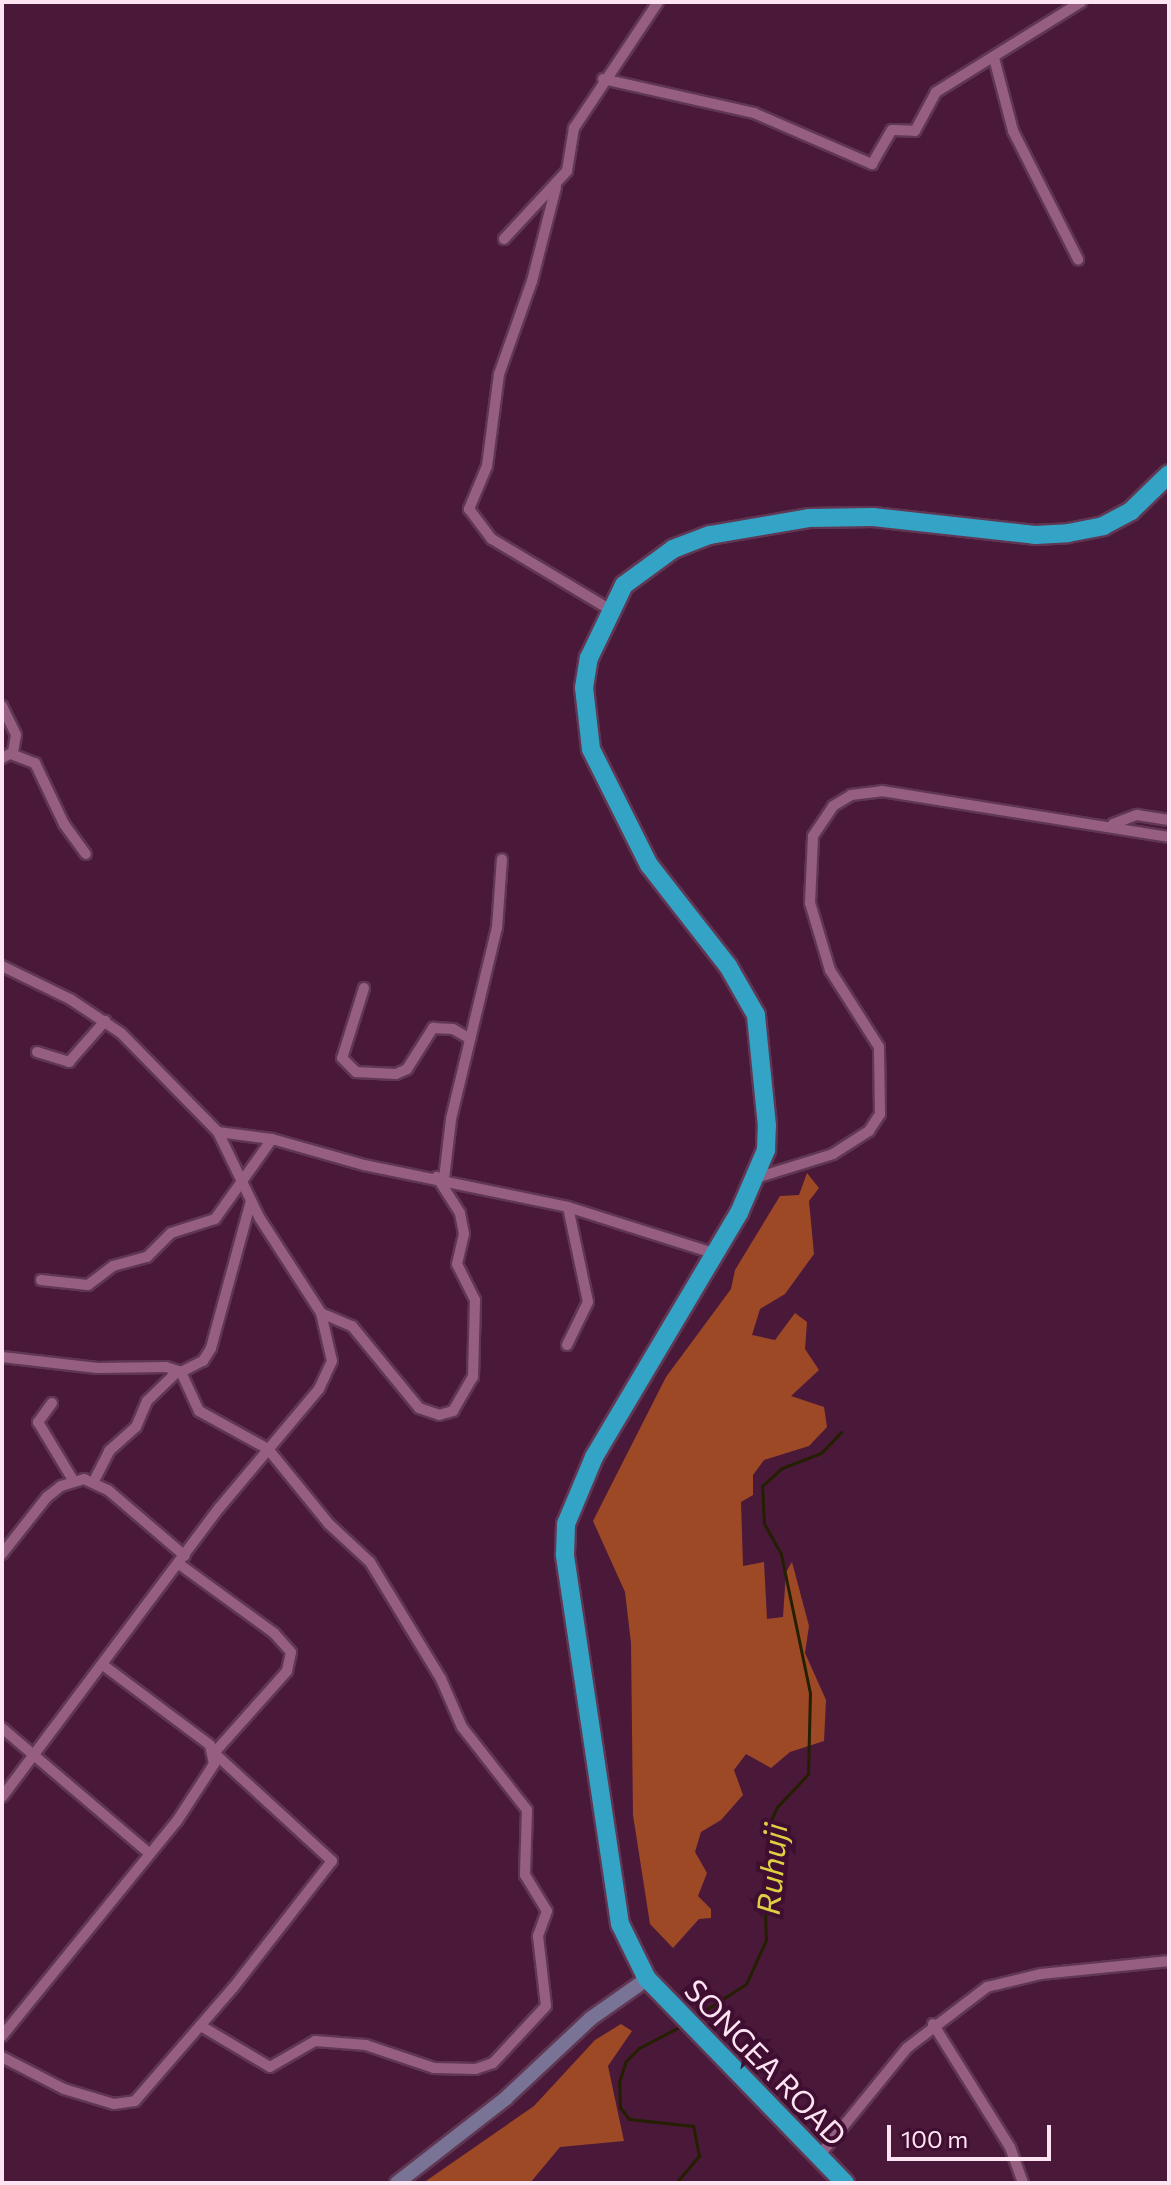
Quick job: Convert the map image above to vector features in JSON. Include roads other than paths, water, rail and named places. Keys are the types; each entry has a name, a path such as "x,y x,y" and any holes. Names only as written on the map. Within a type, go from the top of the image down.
{"highway":[{"name":"SONGEA ROAD","path":"845,2183 647,1979 620,1924 564,1539 568,1513 594,1457 717,1254 756,1178 767,1126 756,1015 728,966 649,865 591,749 584,688 592,646 624,585 649,564 710,535 809,518 873,517 1035,535 1068,533 1103,526 1131,511 1169,474"}],"main road":[{"path":"397,2183 506,2098 598,2013 647,1979"}],"street":[{"path":"609,609 492,539 469,509 487,466 499,374 532,281 556,187 570,159 574,128 603,79 658,2"},
{"path":"603,79 754,113 869,164 892,130 915,131 936,92 1081,2"},
{"path":"994,58 1013,131 1078,259"},
{"path":"504,239 556,187"},
{"path":"2,706 16,735 6,756 35,763 64,824 86,854"},
{"path":"756,1178 833,1154 869,1131 880,1114 879,1047 830,970 810,903 813,836 833,806 851,795 882,791 1112,825 1169,837"},
{"path":"1112,825 1137,815 1169,820"},
{"path":"321,1313 352,1326 419,1408 439,1415 453,1411 473,1377 475,1300 457,1264 464,1234 460,1213 440,1178 497,928 502,859"},
{"path":"2,1797 327,1376 331,1349 321,1313 251,1201 244,1179 218,1132 105,1021 70,999 4,970"},
{"path":"364,988 342,1058 356,1072 407,1069 433,1028 453,1029 470,1039"},
{"path":"37,1052 69,1062 105,1021"},
{"path":"218,1132 272,1139 364,1165 440,1178 568,1207 717,1254"},
{"path":"41,1280 77,1287 121,1262 147,1257 171,1233 215,1219 272,1139"},
{"path":"94,1481 109,1451 136,1427 147,1401 179,1372 203,1361 211,1348 251,1201"},
{"path":"567,1345 588,1302 568,1207"},
{"path":"2,1357 179,1372"},
{"path":"179,1372 199,1411 210,1421 268,1449 329,1524 370,1562 441,1679 462,1727 527,1810 525,1875 547,1911 538,1936 546,2006 493,2063 464,2070 424,2067 379,2048 325,2041 305,2044 276,2064 263,2066 201,2026"},
{"path":"52,1403 38,1422 73,1480"},
{"path":"2,2036 205,1782 214,1753 287,1671 291,1652 274,1633 182,1560 94,1481 73,1480 47,1497 3,1552"},
{"path":"2,2057 64,2089 123,2105 140,2096 201,2026 332,1861 214,1753 103,1665"},
{"path":"2,1728 37,1754 150,1854"},
{"path":"819,2156 907,2048 968,1998 1009,1979 1169,1961"},
{"path":"933,2024 1010,2147 1023,2183"}],"waterway":[{"name":"Ruhuji","path":"693,2018 746,1984 766,1940 765,1904 775,1871 769,1824 777,1807 808,1774 810,1693 781,1554 764,1523 762,1486 782,1468 821,1453 841,1432"},
{"name":"Ruhuji","path":"676,2183 699,2156 693,2126 629,2119 620,2107 619,2082 626,2061 639,2048 683,2025"}]}
